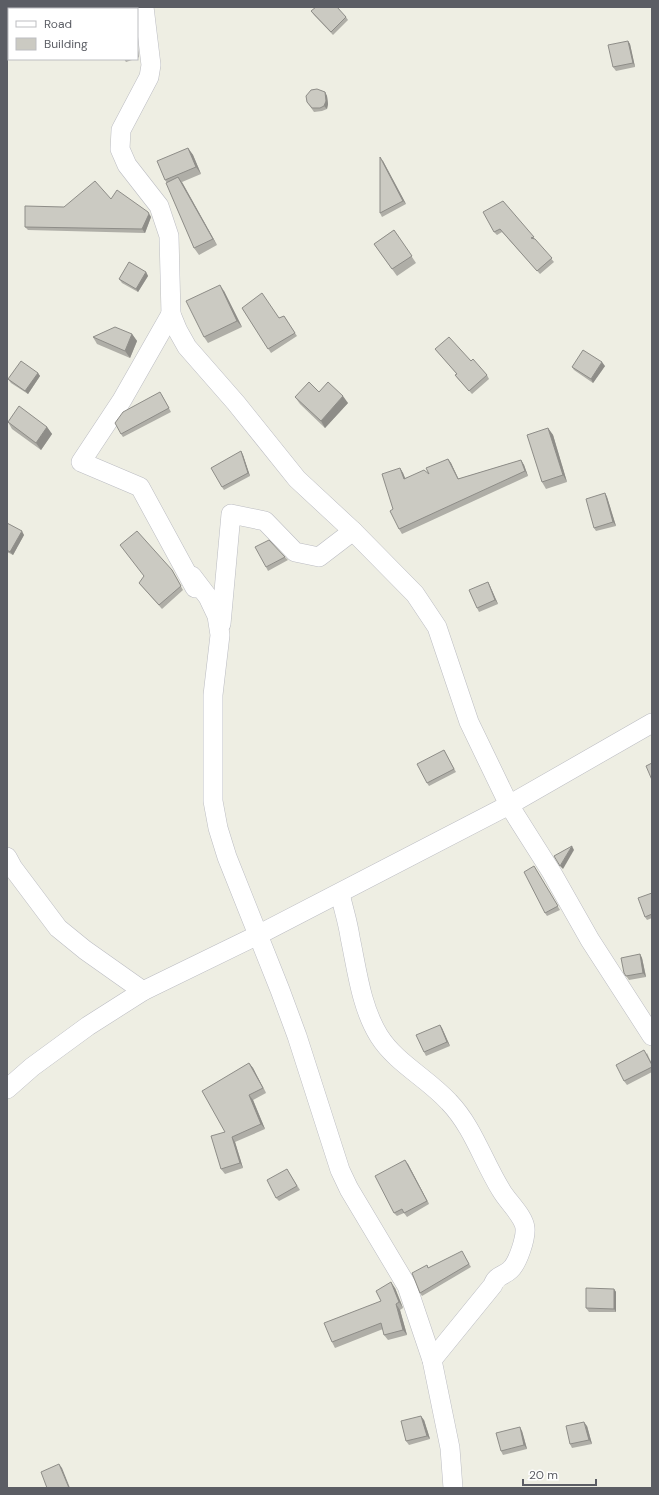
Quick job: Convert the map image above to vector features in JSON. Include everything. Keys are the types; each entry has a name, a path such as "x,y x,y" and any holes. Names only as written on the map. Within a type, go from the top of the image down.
{"street":[{"path":"144,7 151,65 148,76 121,130 120,149 127,165 159,206 169,236 171,314 178,331 187,347 236,403 297,479 353,531 415,594 438,627 469,722 509,805 552,873 590,940 652,1036"},
{"path":"171,314 122,400 81,462 140,487 220,635"},
{"path":"353,531 320,557 295,552 265,521 231,514 213,695 213,801 218,828 227,857 297,1036 340,1170 349,1189 407,1286 432,1360 450,1448 453,1488"},
{"path":"192,576 208,597 217,616 220,635"},
{"path":"7,1089 32,1067 88,1026 143,992 258,935 509,805 652,723"},
{"path":"7,857 13,868 58,928 85,950 143,992"},
{"path":"340,893 366,1008 378,1035 396,1057 448,1101 460,1115 472,1132 501,1190 525,1226 525,1237 514,1267 508,1272 499,1276 493,1286 432,1360"}],"building":[{"path":"316,7 337,7 346,17 331,32 311,11"},
{"path":"628,41 633,63 613,67 608,45"},
{"path":"317,89 325,92 326,101 324,106 320,108 312,108 307,102 306,96 311,90"},
{"path":"188,148 196,167 165,180 157,161"},
{"path":"380,157 403,201 380,213"},
{"path":"178,177 213,239 194,248 166,183"},
{"path":"95,181 111,199 117,190 148,212 149,214 142,229 25,227 25,206 64,207"},
{"path":"503,201 534,237 531,238 535,239 552,258 537,271 500,229 494,232 483,212"},
{"path":"394,230 412,256 392,269 374,244"},
{"path":"129,262 146,272 136,289 119,279"},
{"path":"220,285 237,321 204,337 186,301"},
{"path":"262,293 279,318 284,316 295,333 268,349 242,308"},
{"path":"115,327 132,334 125,351 93,337"},
{"path":"449,337 471,361 473,359 487,375 469,391 455,375 457,374 435,349"},
{"path":"583,350 602,362 591,379 572,367"},
{"path":"21,361 38,373 25,391 8,379"},
{"path":"309,382 319,392 328,382 343,396 321,421 295,397"},
{"path":"160,392 169,408 121,434 115,423 123,412"},
{"path":"19,406 47,427 36,443 8,422"},
{"path":"548,428 563,475 542,482 527,435"},
{"path":"241,451 248,473 222,487 211,468"},
{"path":"448,459 458,479 521,460 525,471 399,529 390,511 393,509 382,474 400,468 404,479 424,470 429,474 426,468"},
{"path":"605,493 613,522 594,528 586,499"},
{"path":"7,523 22,531 10,552 7,550"},
{"path":"137,531 172,570 181,586 159,605 139,583 144,576 120,545"},
{"path":"269,540 285,557 266,567 255,547"},
{"path":"488,582 495,600 477,608 469,590"},
{"path":"444,750 454,769 427,783 417,764"},
{"path":"652,763 652,780 646,766"},
{"path":"572,846 560,866 554,856"},
{"path":"534,866 558,906 545,913 524,872"},
{"path":"652,893 652,914 645,917 638,898"},
{"path":"640,954 643,973 626,976 621,958"},
{"path":"440,1025 447,1042 424,1052 416,1035"},
{"path":"644,1050 652,1067 624,1081 616,1065"},
{"path":"249,1063 263,1088 249,1095 261,1124 232,1137 240,1163 221,1169 211,1136 225,1132 202,1091"},
{"path":"405,1160 427,1201 404,1213 402,1209 394,1213 375,1176"},
{"path":"287,1169 297,1186 276,1198 267,1180"},
{"path":"462,1251 469,1264 420,1293 412,1273 427,1265 428,1268"},
{"path":"391,1282 399,1302 396,1304 403,1330 384,1335 381,1323 332,1342 324,1323 381,1301 376,1291"},
{"path":"586,1288 614,1289 614,1309 586,1308"},
{"path":"421,1416 427,1436 406,1441 401,1421"},
{"path":"584,1422 589,1440 570,1444 566,1426"},
{"path":"520,1427 524,1445 501,1451 496,1433"},
{"path":"59,1464 69,1488 47,1488 41,1472"}]}
